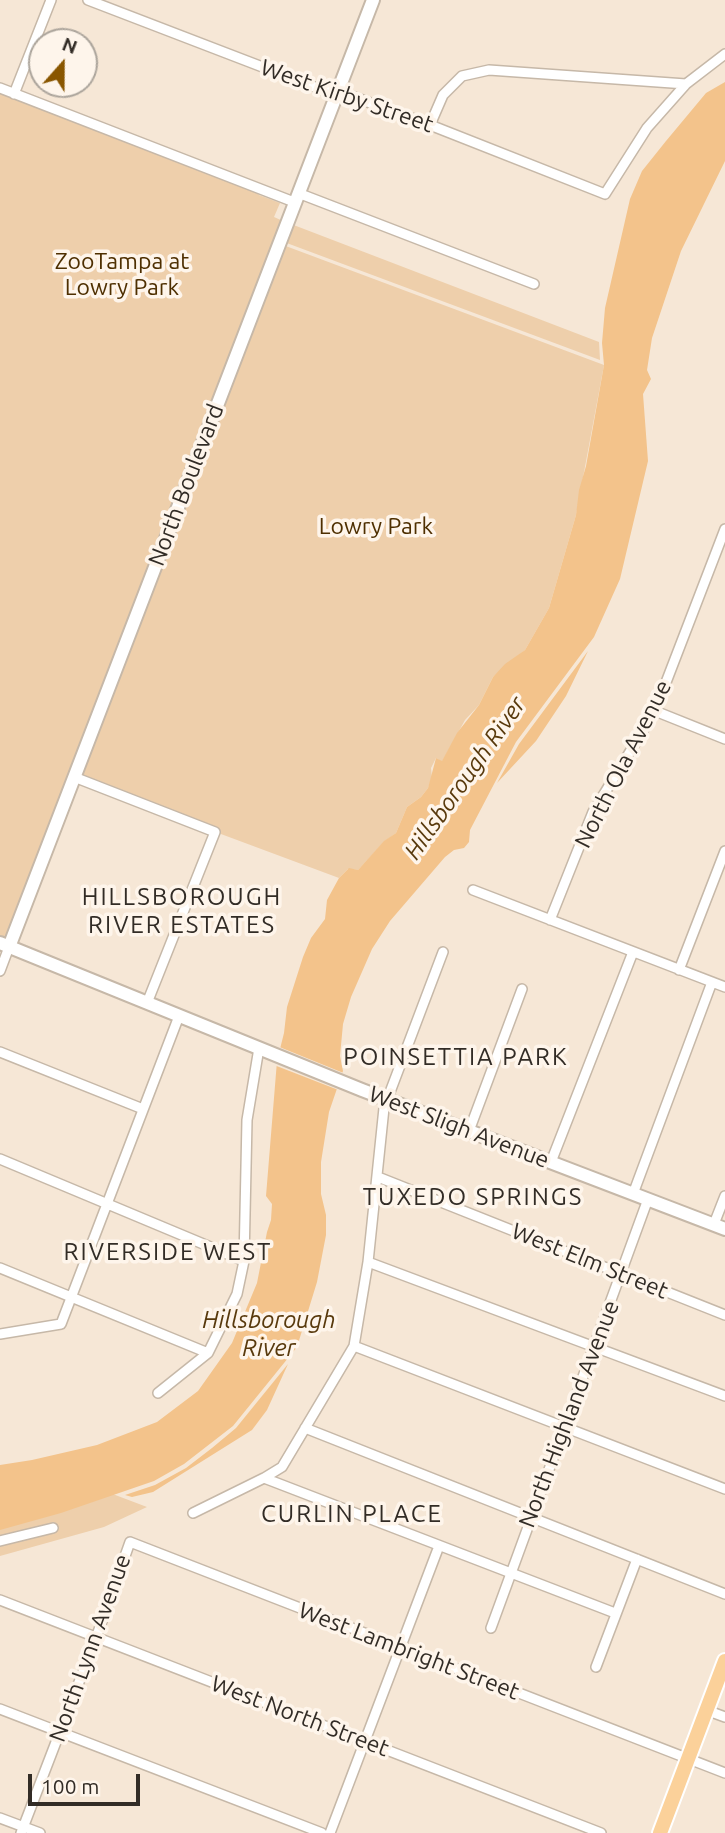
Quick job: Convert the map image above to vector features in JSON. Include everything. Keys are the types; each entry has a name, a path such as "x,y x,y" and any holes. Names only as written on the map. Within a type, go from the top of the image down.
{"main road":[{"path":"660,1833 725,1661"}],"street":[{"path":"14,94 51,0"},
{"name":"West Kirby Street","path":"88,0 325,91 338,90 605,194 647,128 686,84"},
{"name":"North Boulevard","path":"0,971 4,945 74,777 373,0"},
{"path":"430,125 443,95 462,76 489,71 686,84 725,54"},
{"path":"0,88 534,284"},
{"name":"North Ola Avenue","path":"550,920 593,812 655,712 725,529"},
{"path":"655,712 725,739"},
{"path":"74,777 215,832 147,1003"},
{"path":"680,970 725,850"},
{"path":"473,890 725,987"},
{"name":"West Sligh Avenue","path":"4,945 362,1090 720,1227"},
{"path":"193,1513 282,1467 354,1346 368,1262 387,1099 443,952"},
{"path":"551,1162 633,952"},
{"path":"633,1194 712,982"},
{"path":"469,1131 522,989"},
{"path":"0,1334 61,1324 179,1016"},
{"path":"158,1393 208,1353 237,1294 244,1261 247,1119 261,1049"},
{"path":"0,1052 143,1109"},
{"path":"0,1159 244,1261"},
{"name":"West Elm Street","path":"378,1177 725,1315"},
{"path":"720,1227 725,1196"},
{"name":"North Highland Avenue","path":"491,1628 648,1199"},
{"path":"368,1262 725,1396"},
{"path":"0,1268 208,1353"},
{"path":"354,1346 725,1489"},
{"path":"305,1428 725,1594"},
{"path":"264,1478 615,1613"},
{"path":"0,1541 53,1528"},
{"name":"North Lynn Avenue","path":"22,1830 130,1542"},
{"name":"West Lambright Street","path":"130,1542 725,1773"},
{"path":"330,1833 439,1546"},
{"path":"596,1667 636,1559"},
{"name":"West North Street","path":"0,1600 601,1833"},
{"path":"0,1709 322,1833"},
{"path":"706,1710 725,1717"},
{"path":"0,1818 22,1830 40,1833"}],"green space":[{"name":"ZooTampa at Lowry Park","path":"0,93 257,192 280,203 274,217 283,221 7,941 0,938"},
{"path":"291,224 599,342 600,360 284,242"},
{"name":"Lowry Park","path":"283,245 604,365 576,515 549,608 525,650 493,677 479,705 465,720 442,762 436,758 431,768 432,778 428,788 407,807 396,833 358,870 348,869 339,878 76,780"},
{"path":"110,1493 147,1507 104,1527 0,1556 0,1526"}],"water":[{"name":"Hillsborough River","path":"725,82 725,161 681,251 652,338 647,370 651,379 643,394 648,461 620,579 594,637 516,742 470,830 469,842 464,848 454,850 445,857 390,921 372,949 351,997 343,1024 340,1056 343,1071 329,1112 321,1162 321,1194 326,1215 326,1235 317,1282 297,1347 233,1426 184,1464 154,1481 61,1513 0,1530 0,1465 97,1445 157,1422 198,1391 232,1343 257,1283 271,1220 272,1204 266,1196 277,1061 287,1007 303,957 311,938 325,919 327,900 339,878 349,868 358,870 384,841 396,833 407,807 428,788 436,758 442,761 457,733 479,705 493,677 505,664 525,650 549,608 576,515 586,466 604,365 602,343 605,308 630,199 642,171 666,141 706,93"},
{"path":"588,651 566,696 536,741 497,783 519,744"},
{"path":"288,1364 267,1410 252,1430 153,1492 132,1497 125,1495 155,1485 186,1468 212,1448 236,1428"}],"pier":[{"path":"277,1046 346,1074 341,1091 274,1065"}],"district":[{"name":"HILLSBOROUGH RIVER ESTATES","path":"182,911"},
{"name":"POINSETTIA PARK","path":"456,1057"},
{"name":"TUXEDO SPRINGS","path":"473,1197"},
{"name":"RIVERSIDE WEST","path":"168,1252"},
{"name":"CURLIN PLACE","path":"352,1514"}]}
